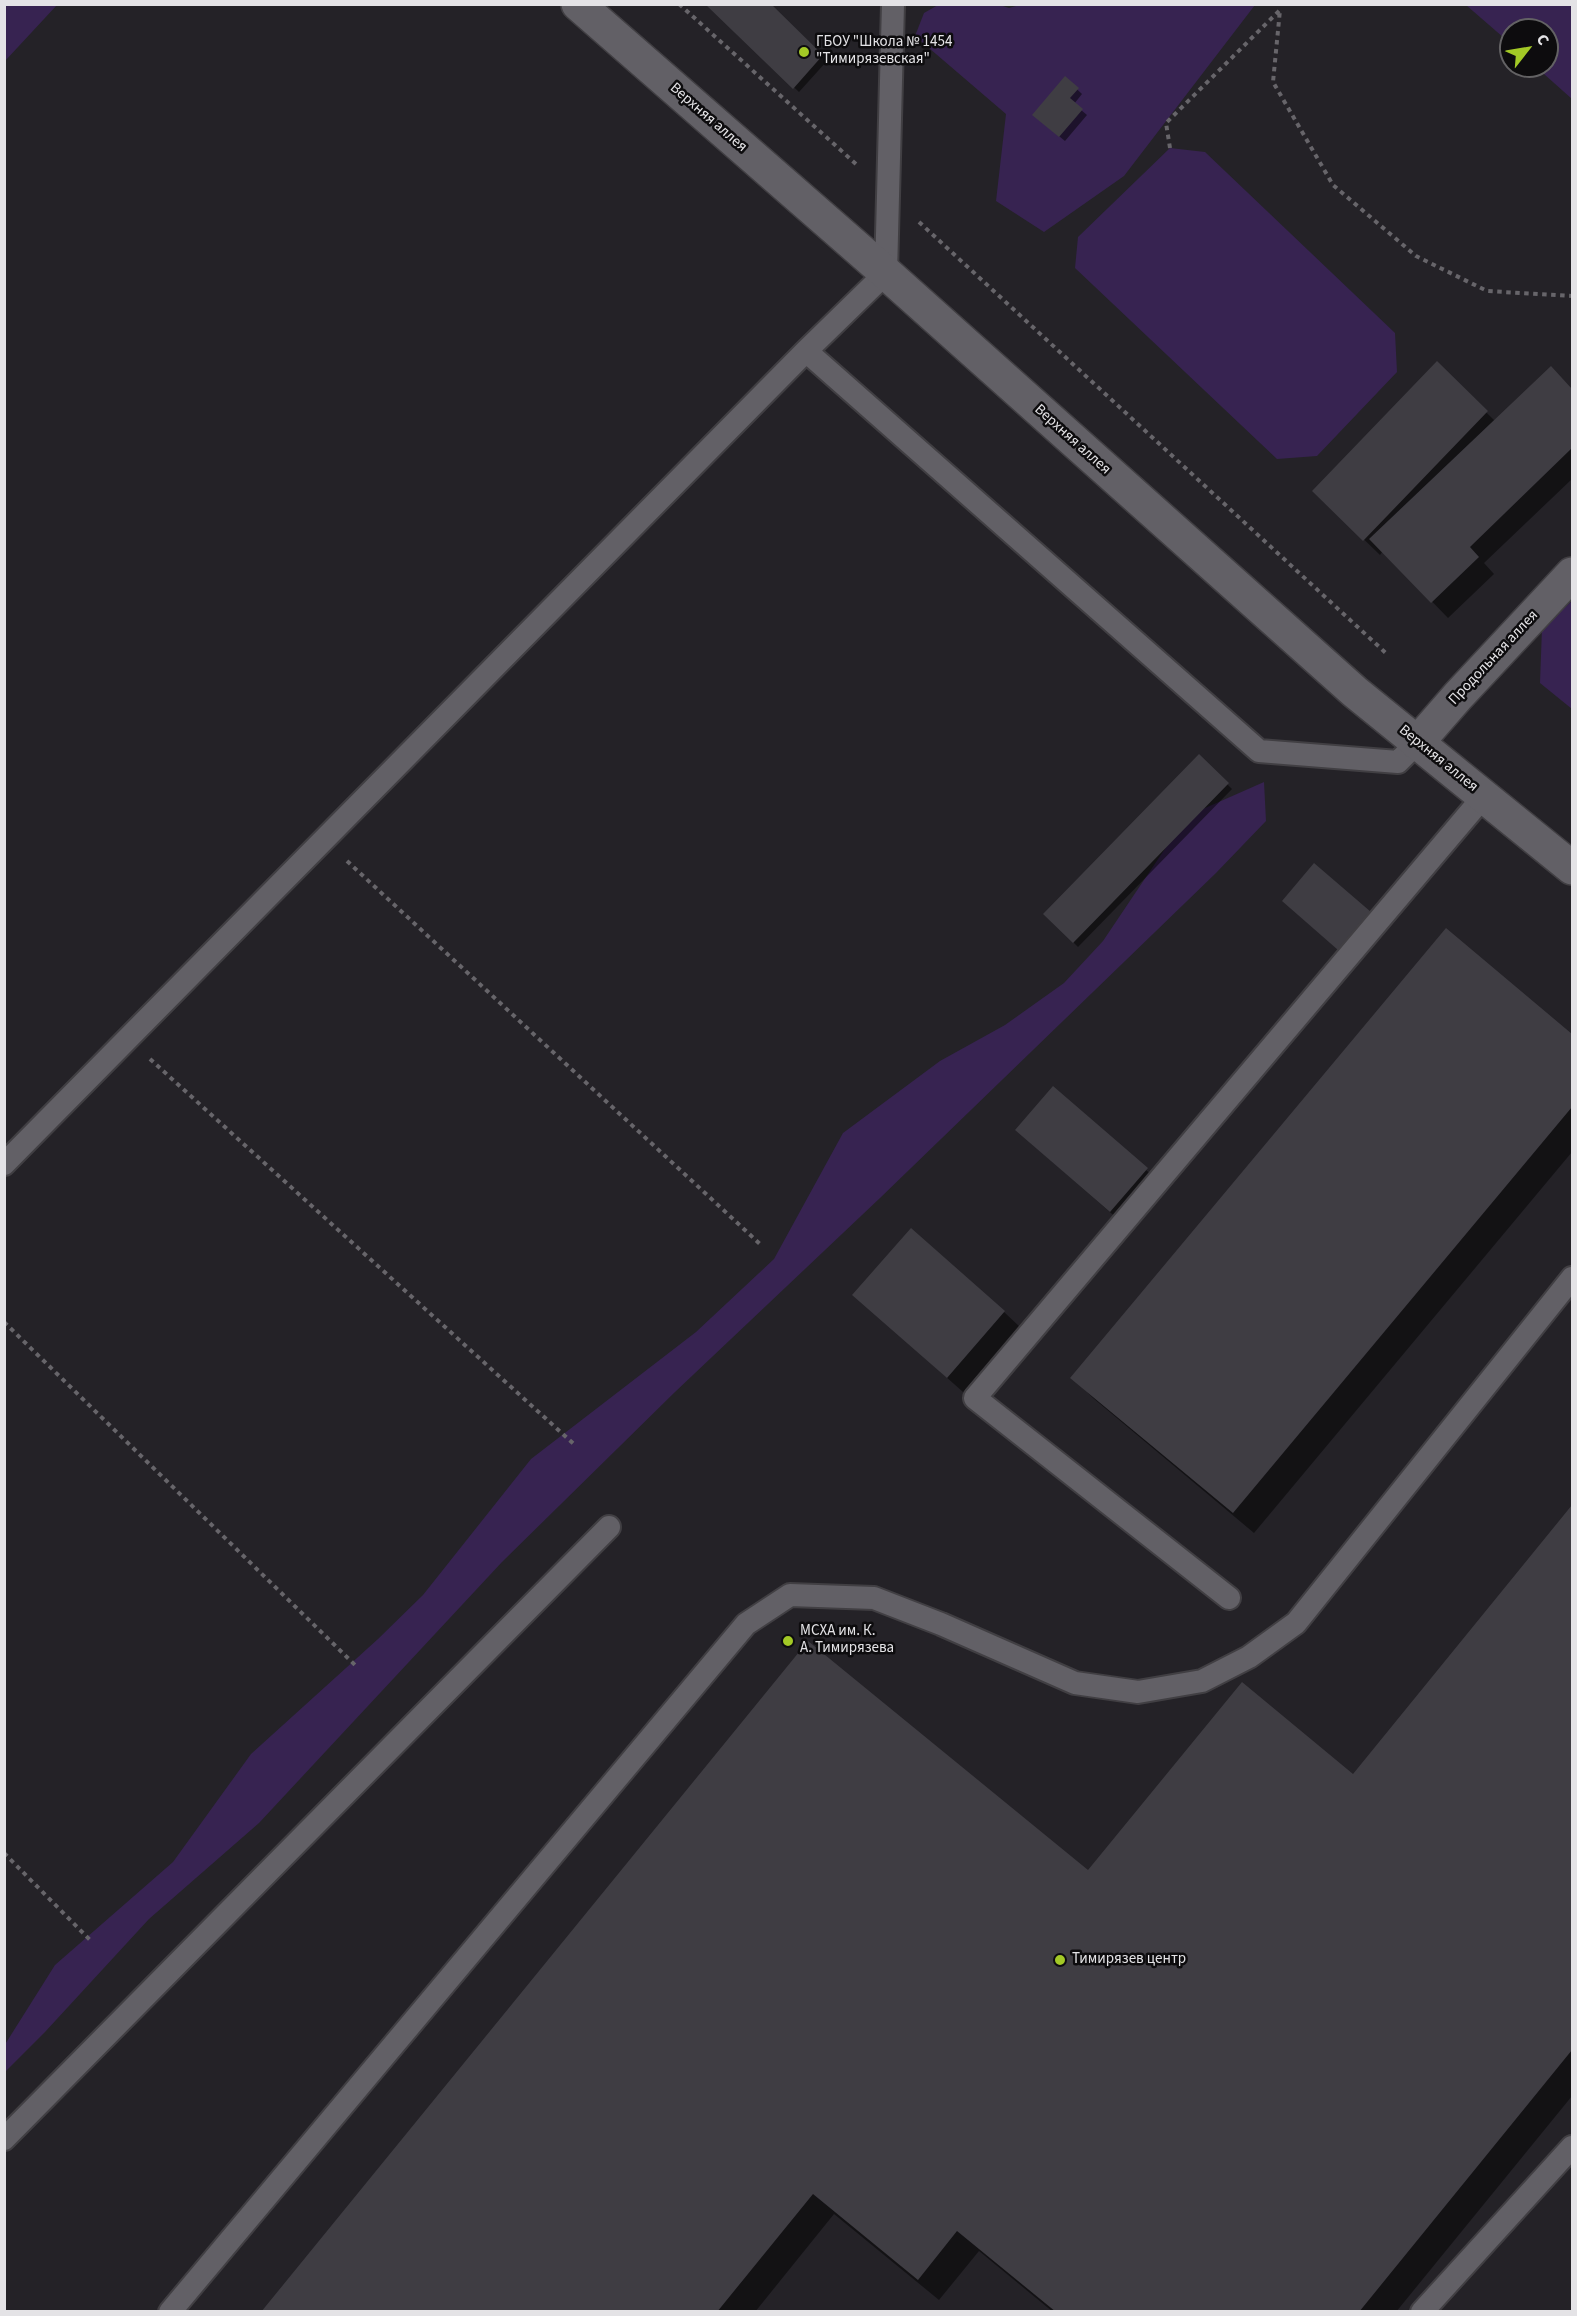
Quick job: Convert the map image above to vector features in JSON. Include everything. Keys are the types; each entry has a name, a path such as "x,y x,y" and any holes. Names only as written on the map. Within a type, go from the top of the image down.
{"street":[{"name":"Верхняя аллея","path":"578,4 886,273 1354,692 1572,868"},
{"name":"Продольная аллея","path":"1418,743 1458,696 1572,574"}],"lane":[{"path":"4,1164 806,351 886,273 892,4"},
{"path":"806,351 1259,751 1398,762 1418,743"},
{"path":"1230,1598 975,1398 1484,796"},
{"path":"170,2312 746,1624 790,1595 874,1599 941,1624 1075,1683 1138,1692 1202,1681 1249,1657 1296,1623 1572,1278"},
{"path":"4,2139 609,1527"},
{"path":"1422,2312 1572,2147"}],"path":[{"path":"679,4 889,194 1388,655"},
{"path":"1170,147 1167,123 1280,10 1273,82 1333,185 1416,256 1487,291 1572,296"},
{"path":"324,839 760,1244"},
{"path":"127,1039 576,1446"},
{"path":"4,1322 355,1665"},
{"path":"4,1853 91,1941"}],"shaded area":[{"path":"1023,4 1255,5 1124,176 1044,232 996,201 1006,114 915,36 924,13 938,5 1000,5 1009,8"},
{"path":"4,5 57,5 5,61"},
{"path":"1466,5 1572,5 1572,99 1548,78 1559,78 1559,18 1499,18 1499,34"},
{"path":"1170,148 1205,152 1395,333 1397,372 1317,456 1277,459 1075,268 1078,237"},
{"path":"1572,601 1572,709 1540,683 1542,628"},
{"path":"1264,782 1266,821 1216,873 880,1198 675,1392 502,1562 259,1823 149,1919 5,2072 4,2046 55,1965 173,1862 251,1754 423,1595 531,1459 696,1332 774,1259 843,1133 940,1061 1005,1025 1064,983 1103,941 1187,816"}],"building":[{"path":"705,4 771,4 823,55 793,89"},
{"path":"1065,76 1079,88 1070,98 1083,109 1059,137 1032,115"},
{"path":"1437,361 1488,411 1363,541 1312,491"},
{"path":"1551,366 1572,389 1572,448 1470,547 1479,557 1431,603 1369,539"},
{"path":"1199,754 1229,783 1073,943 1043,914"},
{"path":"1314,863 1371,912 1338,950 1282,901"},
{"path":"1446,928 1572,1034 1572,1107 1233,1513 1070,1378"},
{"path":"1053,1086 1148,1168 1110,1212 1015,1130"},
{"path":"911,1228 1005,1311 947,1378 852,1295"},
{"name":"Тимирязев центр","path":"1572,1505 1572,2050 1359,2312 1056,2312 957,2231 918,2280 813,2194 717,2312 261,2312 808,1641 1088,1870 1242,1682 1353,1774"}],"place":[{"name":"ГБОУ \"Школа № 1454 \"Тимирязевская\"","path":"804,52"},
{"name":"МСХА им. К. А. Тимирязева","path":"788,1641"},
{"name":"Тимирязев центр","path":"1060,1960"}]}
